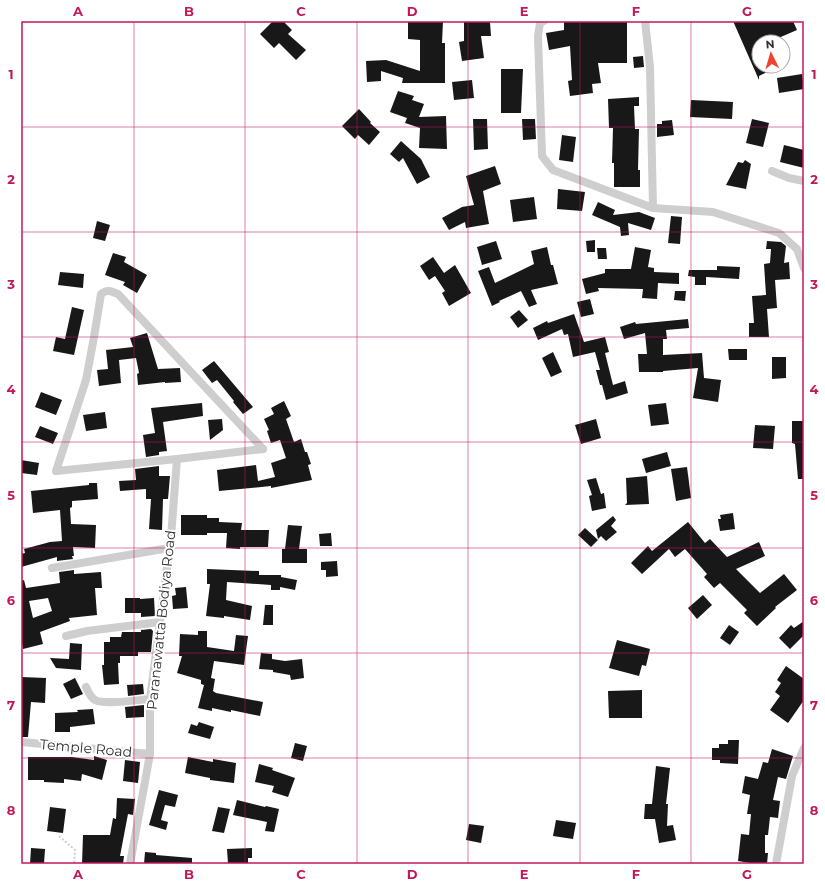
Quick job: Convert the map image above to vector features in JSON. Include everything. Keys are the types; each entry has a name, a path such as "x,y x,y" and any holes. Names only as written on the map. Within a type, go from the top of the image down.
{"street":[{"path":"544,21 540,23 538,36 542,156 553,170 653,208 713,212 779,233 797,249 804,268"},
{"path":"645,21 650,67 653,208"},
{"path":"772,171 789,178 804,181"},
{"path":"105,291 111,291 118,294 263,449 177,460 56,471 86,380 101,294 105,291"},
{"name":"Paranawatta Bodiya Road","path":"130,864 150,754 150,699 169,548 177,460"},
{"path":"52,568 169,548"},
{"path":"66,636 95,629 160,622"},
{"path":"86,687 90,695 95,700 104,702 150,699"},
{"name":"Temple Road","path":"21,742 150,754"},
{"path":"776,864 792,776 804,748"}],"path":[{"path":"59,836 75,850 74,864"}],"building":[{"path":"273,21 283,21 292,30 288,34 306,50 296,60 279,43 274,48 260,34"},
{"path":"408,21 443,21 442,43 445,43 445,83 402,83 403,78 381,71 381,81 367,82 366,61 386,60 420,71 420,40 408,39"},
{"path":"564,21 627,21 627,63 598,63 601,83 592,84 593,93 570,96 568,81 572,80 570,46 549,50 546,33 564,30"},
{"path":"733,21 793,21 797,30 788,34 751,34 751,62"},
{"path":"464,22 490,22 491,36 481,36 484,58 462,61 459,42 464,41"},
{"path":"643,56 644,67 634,68 633,57"},
{"path":"501,69 523,69 521,113 501,113"},
{"path":"756,74 763,74 759,76 759,80"},
{"path":"802,74 804,89 779,93 777,78"},
{"path":"472,80 474,98 454,100 452,82"},
{"path":"398,91 414,96 412,100 424,104 419,117 446,116 447,149 419,148 420,128 405,123 407,118 390,112"},
{"path":"639,97 639,106 634,106 635,129 639,129 638,170 640,170 640,187 614,187 614,163 612,163 613,128 609,128 608,99"},
{"path":"691,100 733,102 732,119 690,117"},
{"path":"359,109 371,122 370,123 380,132 369,145 358,135 355,139 342,126"},
{"path":"473,119 487,119 488,149 474,150"},
{"path":"522,119 535,119 536,139 523,140"},
{"path":"752,119 769,123 763,147 746,143"},
{"path":"672,120 674,135 657,137 657,124 662,124 662,121"},
{"path":"562,135 576,137 573,162 559,160"},
{"path":"401,141 421,159 430,177 417,184 403,158 399,162 390,154"},
{"path":"784,145 804,150 804,168 780,162"},
{"path":"745,160 751,164 746,189 726,185 738,162 743,163"},
{"path":"495,166 501,184 483,191 489,224 466,228 465,222 449,230 442,218 462,207 474,205 466,176"},
{"path":"558,189 585,192 582,211 557,209"},
{"path":"534,197 537,219 513,222 510,200"},
{"path":"598,202 615,210 613,215 639,212 655,218 651,230 628,223 629,235 621,236 620,227 592,215"},
{"path":"671,216 682,217 680,244 668,243"},
{"path":"97,221 110,225 105,241 93,238"},
{"path":"595,240 595,252 587,252 586,241"},
{"path":"496,241 502,259 482,265 477,247"},
{"path":"767,241 781,242 786,246 784,263 789,262 790,279 775,280 777,308 767,309 769,337 749,337 749,323 754,323 752,296 766,295 764,264 770,263 771,249 766,249"},
{"path":"547,247 551,265 553,265 558,284 531,290 537,304 529,307 521,291 499,301 500,302 492,306 478,271 489,267 495,283 534,264 531,251"},
{"path":"635,247 651,250 648,267 654,268 654,272 679,273 679,284 658,283 657,299 642,298 643,289 598,288 599,291 586,294 582,279 605,273 605,269 631,269"},
{"path":"597,248 606,248 607,259 598,259"},
{"path":"113,253 126,257 124,262 147,275 137,293 123,285 125,282 105,275"},
{"path":"433,257 444,273 455,265 471,293 449,306 442,293 445,291 435,276 429,280 420,266"},
{"path":"717,266 740,267 739,279 706,277 706,285 695,285 695,277 688,276 689,270 717,270"},
{"path":"60,272 84,274 83,288 58,285"},
{"path":"675,291 686,291 685,301 674,300"},
{"path":"590,299 594,314 581,317 577,302"},
{"path":"72,307 84,310 74,355 53,351 56,337 65,339"},
{"path":"519,310 528,320 518,328 510,317"},
{"path":"574,314 584,342 605,337 609,352 605,353 613,385 625,381 628,393 606,400 596,370 600,370 595,352 573,357 568,334 564,335 562,329 538,340 533,328 547,321 548,323"},
{"path":"688,319 689,328 666,330 667,339 663,339 663,355 702,353 704,378 721,380 718,402 693,398 698,368 663,372 639,372 638,354 647,354 645,333 624,339 620,327 635,322 636,324"},
{"path":"147,333 158,369 180,368 181,382 138,385 137,374 139,373 136,358 119,360 121,383 99,386 97,370 108,369 106,350 133,347 130,338"},
{"path":"728,349 747,349 747,360 729,360"},
{"path":"553,352 562,372 551,377 542,358"},
{"path":"772,357 786,357 786,378 772,379"},
{"path":"214,361 253,407 243,414 217,380 212,383 202,370"},
{"path":"41,392 62,400 56,415 35,407"},
{"path":"284,401 291,416 286,419 294,442 301,439 305,452 307,452 311,464 308,465 312,480 271,488 271,486 219,491 217,470 256,465 258,481 275,477 271,463 286,458 280,440 271,443 267,431 269,430 264,419 274,414 271,408"},
{"path":"202,403 203,416 163,422 167,451 159,452 159,455 146,457 143,435 155,433 151,408"},
{"path":"666,403 669,424 651,426 648,405"},
{"path":"105,412 107,428 86,431 83,415"},
{"path":"222,419 223,430 210,440 208,420"},
{"path":"596,419 601,438 581,444 575,425"},
{"path":"792,421 804,421 804,479 798,479 795,444 792,443"},
{"path":"755,425 775,426 773,449 753,448"},
{"path":"40,426 58,433 53,444 35,437"},
{"path":"667,452 671,466 646,473 642,459"},
{"path":"21,460 39,463 37,475 21,473"},
{"path":"159,466 159,476 170,476 168,499 163,499 162,530 149,529 151,499 146,499 146,489 120,491 119,481 136,480 135,469"},
{"path":"687,467 691,498 676,501 671,469"},
{"path":"647,476 649,504 625,505 627,503 626,478"},
{"path":"596,478 601,494 604,493 606,508 592,511 589,496 592,495 587,480"},
{"path":"89,483 97,483 98,499 72,501 72,507 70,508 71,524 96,525 95,548 73,547 73,559 57,561 57,557 21,567 21,554 25,553 24,549 50,542 62,541 60,510 33,513 31,491 89,485"},
{"path":"733,513 735,529 720,531 718,519 721,519 720,515"},
{"path":"181,515 207,515 207,518 219,518 219,522 242,523 241,530 269,530 268,547 240,547 240,549 226,548 227,533 181,535"},
{"path":"613,516 616,520 611,526 617,532 606,541 601,536 598,539 596,530"},
{"path":"688,522 705,543 710,539 727,557 759,542 765,556 736,569 760,593 784,574 797,590 775,607 776,608 757,626 744,613 747,610 720,583 714,588 704,577 707,574 685,549 675,557 669,549 642,574 631,563 648,546 652,551"},
{"path":"288,525 302,526 299,549 307,549 307,563 282,563 282,549 285,549"},
{"path":"585,528 598,540 591,547 578,535"},
{"path":"331,533 332,546 320,546 319,534"},
{"path":"337,561 338,576 326,577 326,570 321,570 321,562"},
{"path":"207,569 259,571 259,575 281,575 281,577 297,580 295,590 280,587 280,590 271,590 271,585 227,582 226,600 252,606 250,620 224,616 224,618 206,616 210,584 207,584"},
{"path":"74,570 74,574 101,572 102,588 95,588 97,615 69,618 70,621 40,632 43,644 23,649 21,640 21,581 24,580 26,588 60,583 59,572","holes":["48,598 52,611 33,618 29,601"]},
{"path":"186,587 188,608 173,609 172,596 176,595 175,588"},
{"path":"703,595 712,605 697,619 688,608"},
{"path":"125,598 154,598 155,616 141,617 141,613 125,613"},
{"path":"265,605 273,605 273,625 263,625"},
{"path":"804,621 804,635 790,649 779,638 791,625 794,628"},
{"path":"729,625 739,632 730,645 720,638"},
{"path":"151,629 153,631 151,652 138,652 138,656 120,656 120,663 118,663 119,684 104,685 102,665 104,665 104,642 110,642 110,637 121,637 122,632 141,632 141,630"},
{"path":"198,631 207,631 207,647 234,651 236,635 248,636 244,665 214,661 211,678 215,679 213,691 216,693 263,702 260,716 231,710 231,712 212,708 212,711 198,708 204,685 201,684 201,680 177,673 182,656 179,656 180,634 198,635"},
{"path":"617,640 650,649 646,666 642,665 639,676 609,668"},
{"path":"70,643 82,644 81,670 56,668 50,658 69,659"},
{"path":"261,653 272,654 272,659 285,661 302,659 304,678 291,680 290,675 273,672 273,670 259,669"},
{"path":"786,666 804,679 804,700 788,723 770,710 780,696 775,692 781,683 777,680"},
{"path":"21,677 46,678 45,703 31,702 28,737 21,737"},
{"path":"75,678 83,694 71,699 63,684"},
{"path":"143,684 144,694 128,696 127,685"},
{"path":"642,690 642,718 609,718 608,691"},
{"path":"144,705 144,717 126,718 125,707"},
{"path":"93,709 95,724 70,727 70,732 55,732 55,713 78,712 77,710"},
{"path":"199,722 214,727 210,739 188,733 191,724 197,726"},
{"path":"728,740 739,740 738,764 720,763 720,760 712,760 712,748 719,748 719,744 728,744"},
{"path":"295,743 307,746 303,761 291,758"},
{"path":"772,749 793,756 786,779 778,777 773,800 780,801 778,818 770,817 768,835 765,835 765,853 768,853 767,864 738,861 741,834 749,835 751,814 747,814 750,795 742,793 745,776 758,779 763,762 768,763"},
{"path":"94,756 107,760 102,780 82,774 81,781 64,779 64,783 44,782 44,780 28,780 28,757 72,757 94,760"},
{"path":"188,757 213,762 213,759 236,763 234,783 210,780 210,778 185,773"},
{"path":"125,760 140,762 138,783 123,781"},
{"path":"259,764 273,768 272,770 295,778 288,797 272,792 274,786 255,782"},
{"path":"656,766 670,768 666,804 668,804 667,826 673,825 676,840 659,843 655,819 644,819 645,804 652,804"},
{"path":"159,790 178,795 175,807 165,805 161,820 168,822 166,830 149,825"},
{"path":"117,798 135,799 133,815 128,814 120,856 124,856 123,864 82,864 83,835 110,835 113,818 116,819"},
{"path":"237,800 279,809 274,832 265,831 267,822 233,815"},
{"path":"50,807 66,809 63,833 47,831"},
{"path":"218,807 230,809 224,833 212,831"},
{"path":"556,820 576,823 573,839 553,836"},
{"path":"469,824 484,826 481,843 466,840"},
{"path":"31,848 45,849 44,864 30,864"},
{"path":"252,848 252,858 248,858 248,864 228,864 227,849"},
{"path":"145,852 156,853 156,855 192,858 192,864 144,864"}]}
